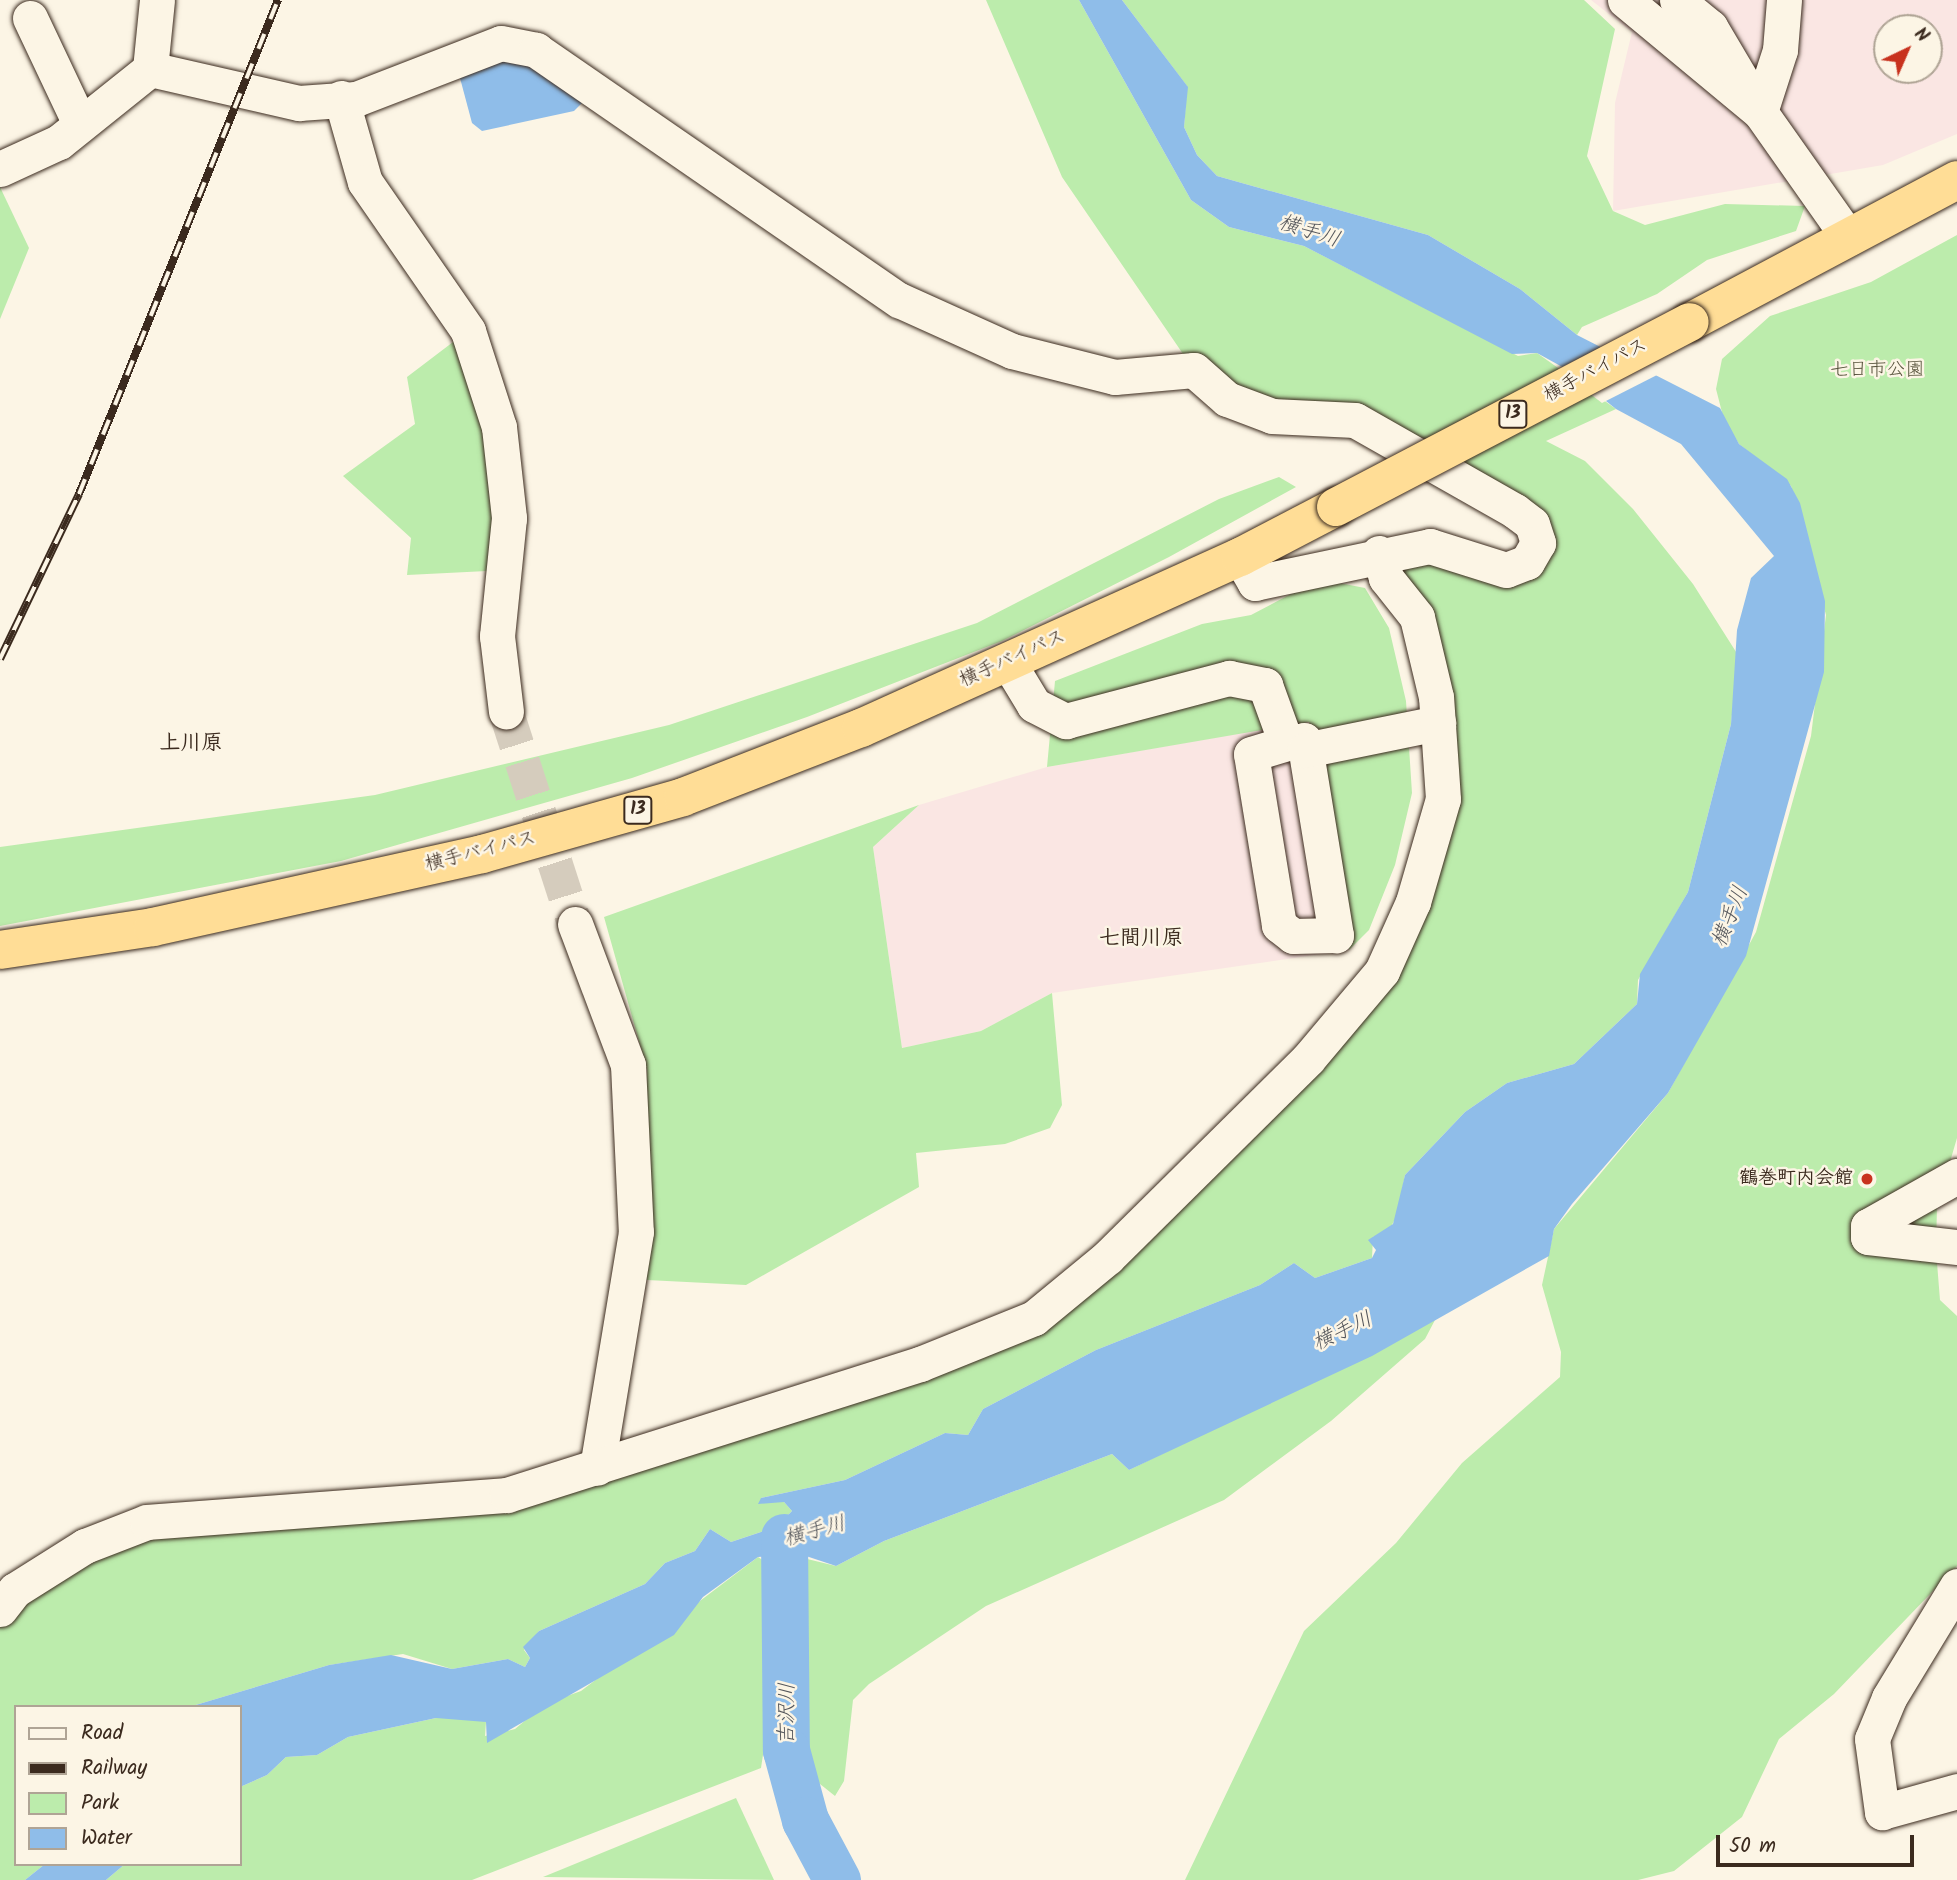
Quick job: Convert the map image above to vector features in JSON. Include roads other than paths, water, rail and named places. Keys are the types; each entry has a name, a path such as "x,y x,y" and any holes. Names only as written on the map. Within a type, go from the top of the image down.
{"highway":[{"name":"横手バイパス","path":"0,950 153,928 482,854 656,805 861,728 1240,557 1957,180"}],"street":[{"path":"0,169 80,124 150,69 156,0"},
{"path":"1625,0 1760,113"},
{"path":"1677,0 1710,27 1735,60 1760,113 1849,237"},
{"path":"1760,113 1780,50 1784,0"},
{"path":"30,18 80,124"},
{"path":"150,69 299,103 356,99 501,43 536,50 899,300 1012,351 1115,377 1194,369 1227,399 1272,416 1355,421 1515,511 1532,524 1538,543 1527,562 1506,570 1430,546 1379,553 1289,580 1255,583 1240,557"},
{"path":"341,98 365,182 468,331 499,427 509,518 497,636 506,710"},
{"path":"0,1609 15,1590 85,1546 147,1522 508,1495 920,1364 1034,1318 1108,1257 1308,1059 1382,971 1413,902 1443,799 1438,723 1417,617 1386,578 1379,553"},
{"path":"1008,662 1034,705 1066,721 1229,678 1265,685 1296,747 1336,935 1293,936 1279,925 1251,754 1296,747 1438,723"},
{"path":"575,924 628,1065 636,1232 597,1468"},
{"path":"1957,1176 1868,1226 1868,1237 1957,1247"},
{"path":"1957,1586 1889,1698 1871,1739 1882,1812 1957,1791"}],"water":[{"name":"横手川","path":"1079,0 1122,0 1188,87 1184,127 1197,155 1217,176 1428,235 1520,289 1577,335 1720,408 1739,444 1787,479 1800,503 1825,601 1824,672 1746,956 1668,1093 1572,1204 1554,1229 1549,1256 1372,1356 1129,1470 1112,1454 884,1541 836,1566 806,1556 794,1565 778,1555 758,1557 703,1597 674,1635 487,1743 486,1722 436,1718 348,1737 317,1755 286,1757 267,1775 242,1786 242,1705 196,1705 329,1665 391,1655 452,1669 508,1659 525,1667 530,1658 523,1647 539,1631 645,1584 665,1563 695,1551 710,1529 731,1542 776,1527 792,1511 784,1502 758,1504 761,1498 845,1480 945,1433 968,1435 983,1409 1096,1350 1260,1285 1294,1263 1315,1278 1372,1258 1376,1250 1368,1240 1393,1224 1405,1175 1465,1112 1507,1083 1574,1064 1637,1004 1640,974 1688,892 1731,724 1737,630 1751,578 1774,556 1681,444 1616,409 1566,369 1537,353 1512,354 1304,246 1229,227 1191,200"},
{"path":"505,58 527,59 585,96 582,103 574,111 482,131 472,123 460,78 475,64"},
{"path":"42,1866 123,1866 106,1880 25,1880"}],"waterway":[{"name":"吉沢川","path":"784,1537 786,1750 805,1820 837,1880"}],"tunnel":[{"path":"506,711 575,924"}],"railway":[{"path":"0,659 79,494 278,0"}],"place":[{"name":"鶴巻町内会館","path":"1867,1179"}],"district":[{"name":"上川原","path":"191,744"},
{"name":"七間川原","path":"1141,939"}],"park label":[{"name":"七日市公園","path":"1877,371"}]}
